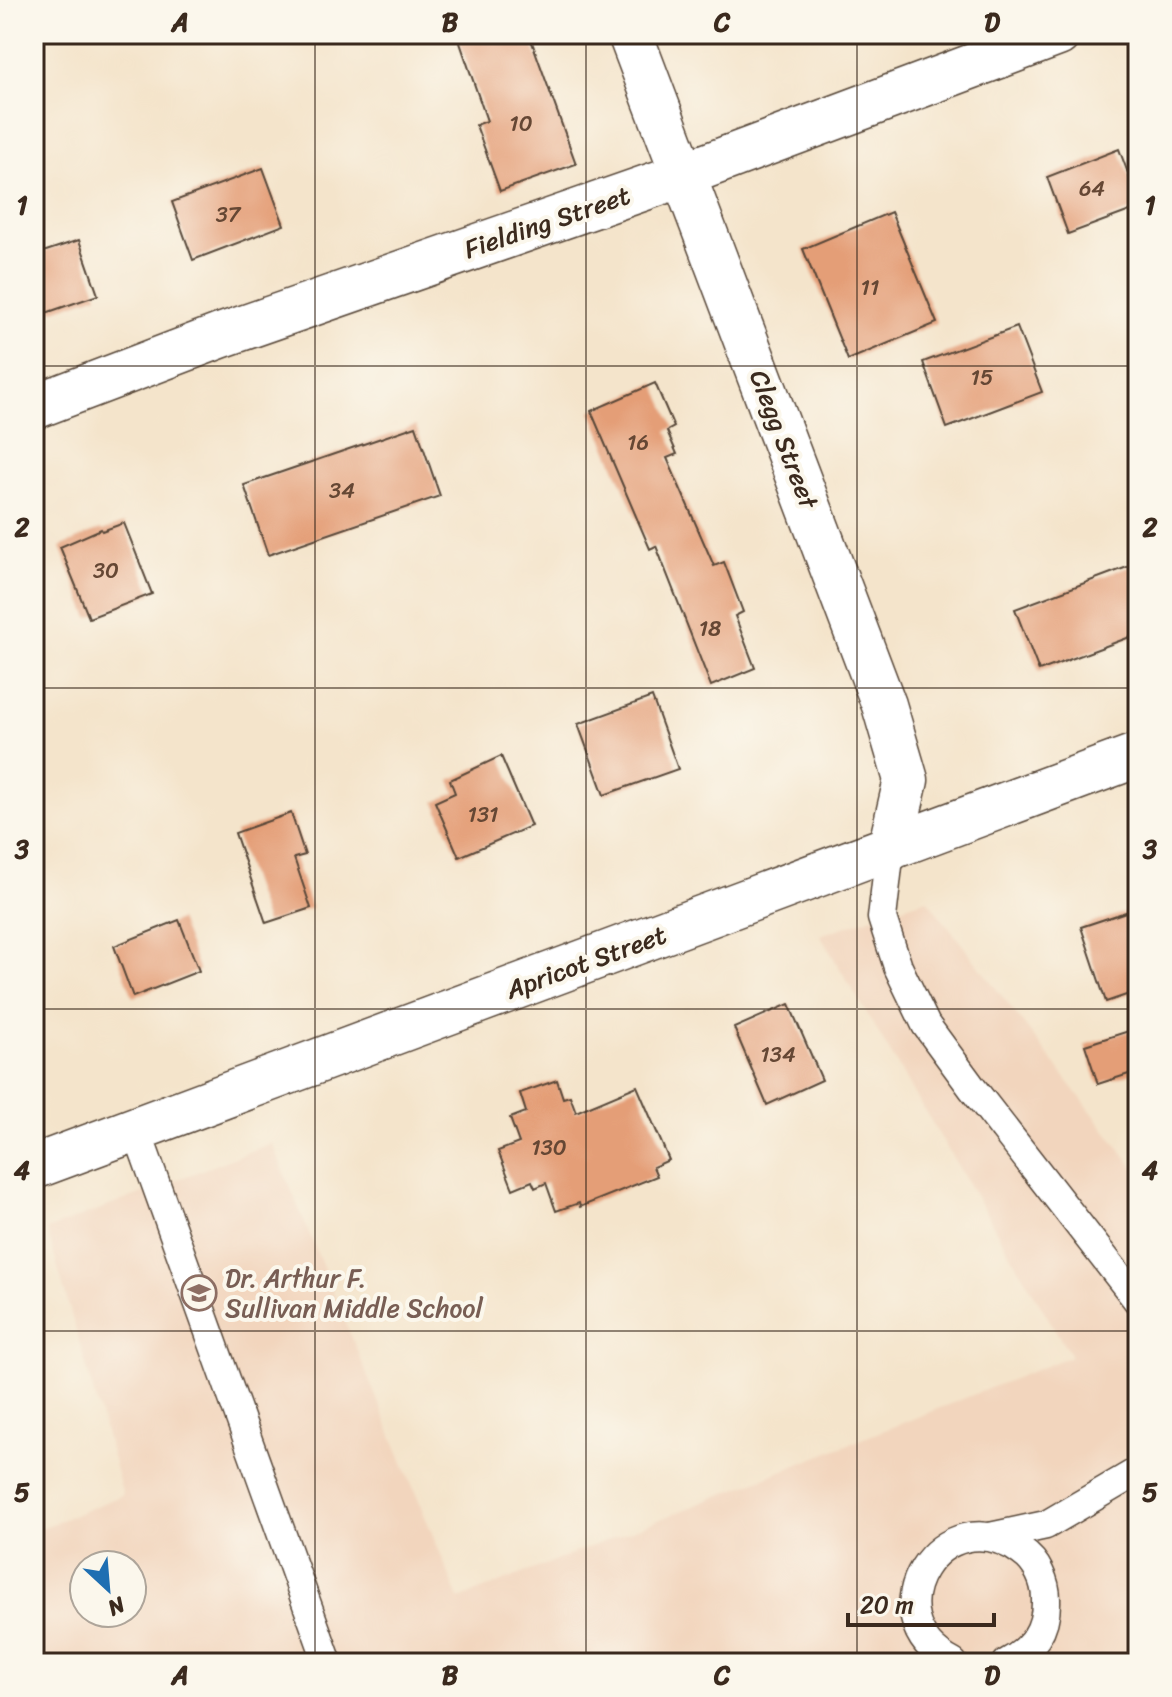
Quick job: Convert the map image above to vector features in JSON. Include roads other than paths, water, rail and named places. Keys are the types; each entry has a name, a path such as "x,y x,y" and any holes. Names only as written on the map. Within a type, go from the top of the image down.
{"street":[{"name":"Clegg Street","path":"630,34 884,705 906,780 890,849"},
{"name":"Fielding Street","path":"34,407 220,336 682,175 1058,34"},
{"name":"Apricot Street","path":"34,1167 1138,755"}],"lane":[{"path":"890,849 882,918 898,967 926,1025 1138,1301"},
{"path":"136,1129 328,1663"},
{"path":"953,1663 940,1656 925,1641 916,1621 913,1598 918,1577 930,1559 948,1545 968,1537 990,1537 1046,1525 1138,1471"},
{"path":"990,1537 1011,1544 1029,1557 1041,1574 1047,1596 1045,1618 1037,1638 1022,1655 1007,1663"}],"place":[{"name":"Dr. Arthur F. Sullivan Middle School","path":"199,1293"}]}
